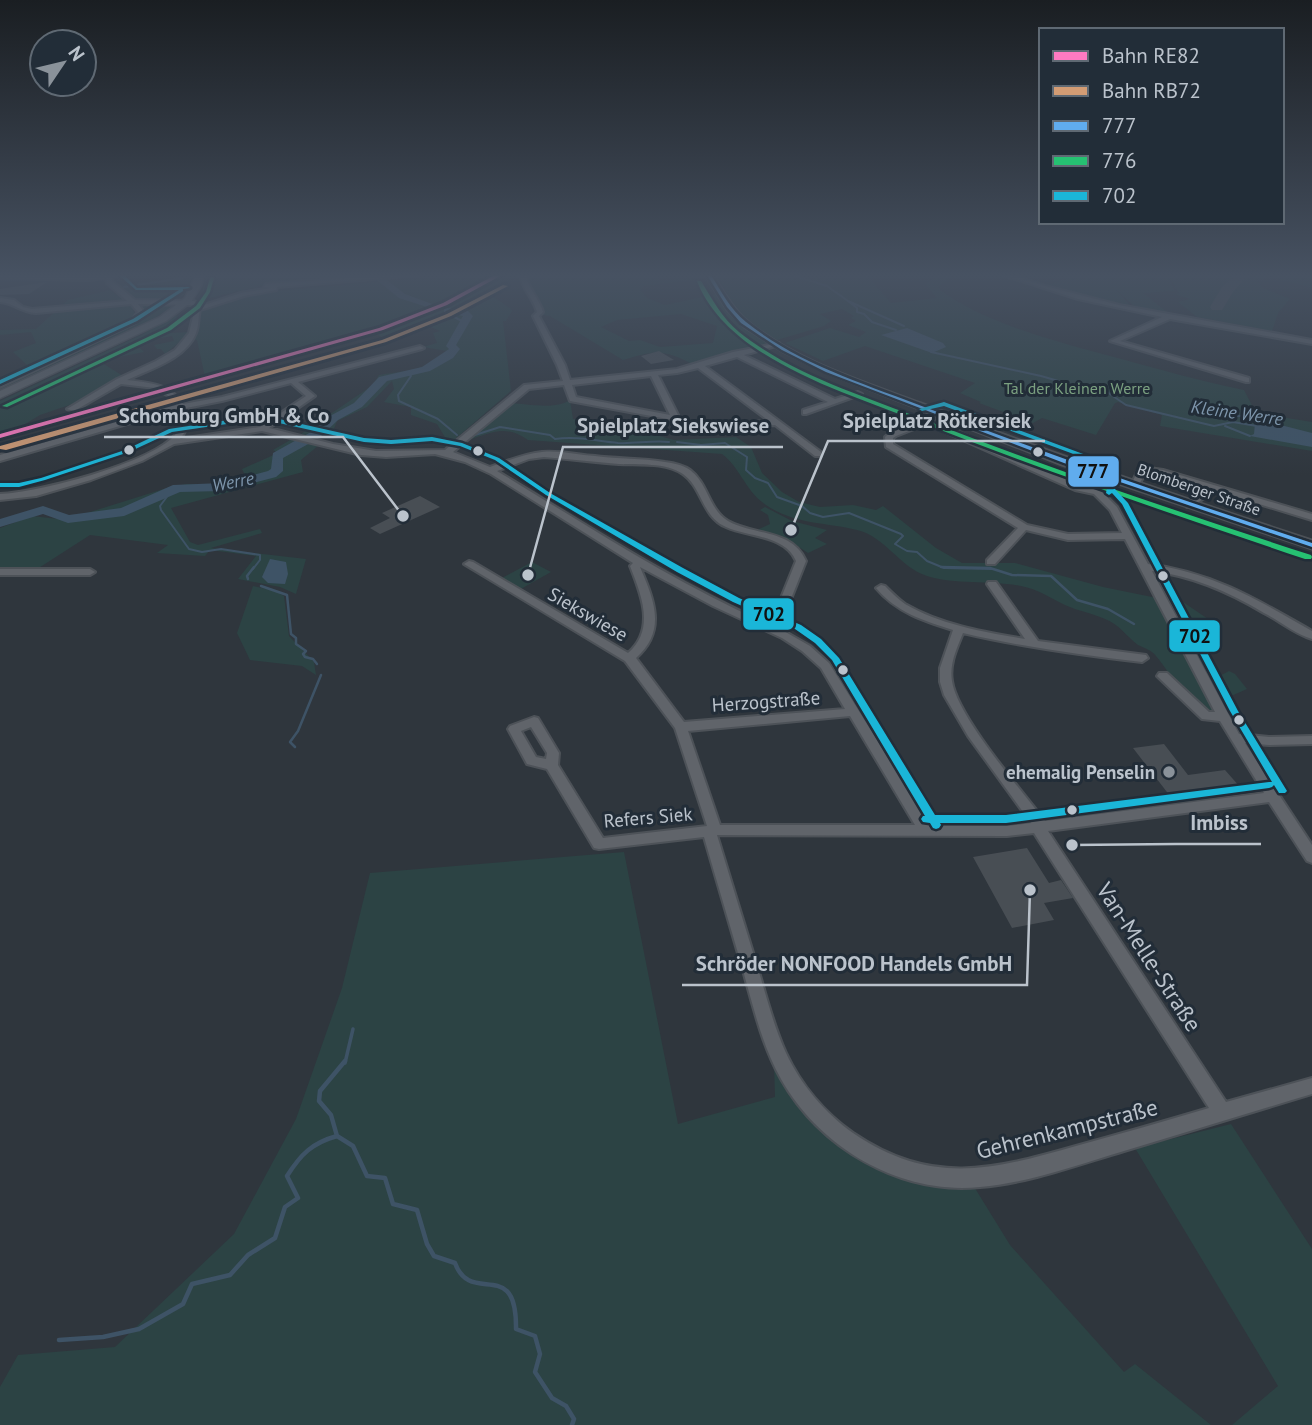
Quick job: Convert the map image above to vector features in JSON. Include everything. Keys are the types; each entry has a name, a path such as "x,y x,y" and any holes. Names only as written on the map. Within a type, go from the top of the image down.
{"street":[{"path":"0,385 92,342"},
{"path":"0,395 118,342"},
{"path":"71,410 158,362 185,342"},
{"path":"549,342 574,400 676,418"},
{"name":"Blomberger Straße","path":"773,342 941,416 1103,476 1312,545"},
{"path":"1115,342 1246,380"},
{"path":"447,453 521,390 568,381 699,366 777,344"},
{"path":"0,458 184,406 420,348"},
{"path":"736,354 835,402"},
{"path":"699,366 818,454"},
{"path":"653,373 676,418 683,426 691,429 775,423"},
{"path":"120,381 162,387 184,406 186,420 174,442"},
{"path":"262,429 311,396 293,381"},
{"path":"806,412 858,394"},
{"path":"941,416 893,434 889,437 889,445 1024,527 1068,537 1127,536"},
{"path":"926,421 1078,488 1097,492 1114,509 1223,718 1271,797 1312,857"},
{"path":"0,497 20,497 46,491 132,462 174,442 262,429 372,454 432,450 447,453 491,470 520,496 731,611 792,638 818,657 926,831"},
{"path":"491,470 544,454 665,464 685,470 692,476 716,518 733,527 782,541 795,548 800,555 801,561 780,614 768,626"},
{"path":"1136,484 1142,470 1171,475 1312,517"},
{"path":"1097,492 1098,482 1103,476"},
{"path":"1190,505 1210,488"},
{"path":"991,562 1024,527"},
{"path":"629,658 644,642 651,627 648,603 635,566 640,562"},
{"name":"Siekswiese","path":"469,565 629,658 681,727 712,831"},
{"path":"1144,567 1165,569 1216,582 1312,635"},
{"path":"0,572 90,572"},
{"path":"992,584 1034,645"},
{"path":"881,588 899,605 959,629 1034,645 1142,658"},
{"name":"Van-Melle-Straße","path":"959,629 946,664 947,685 953,701 1040,827 1222,1111"},
{"path":"1163,676 1206,716 1223,718"},
{"name":"Herzogstraße","path":"681,727 854,712"},
{"path":"1235,738 1269,741 1312,740"},
{"name":"Refers Siek","path":"551,765 599,844 712,831"},
{"path":"712,831 1007,831 1271,797"},
{"name":"Gehrenkampstraße","path":"712,831 771,1040 788,1074 807,1105 833,1129 872,1155 920,1176 965,1179 1032,1168 1126,1143 1222,1111 1312,1086"}],"green space":[{"path":"88,342 9,379 5,377 27,365 13,352 36,343"},
{"path":"94,342 112,342 0,391 0,387"},
{"path":"127,342 143,342 135,343 144,352 99,361 123,376 81,401 40,415 17,429 0,433 0,401"},
{"path":"172,342 180,342 165,354 154,345"},
{"path":"197,342 339,342 317,348 205,377"},
{"path":"505,342 511,391 454,440 446,439 437,424 411,415 411,407 384,402 394,389 392,381 367,407 337,421 334,429 317,438 301,434 373,385 379,375 425,366 441,357 447,351 423,347 437,343"},
{"name":"Tal der Kleinen Werre","path":"592,342 644,342 660,347 713,342 772,342 694,365 675,356 659,353 623,360"},
{"name":"Tal der Kleinen Werre","path":"1058,342 1244,390 1256,413 1312,422 1312,451 1160,426 1162,415 1118,402 1096,435 1042,418 1033,423 960,393 975,383 865,346 823,361 785,343"},
{"path":"570,400 573,419 630,422 631,428 674,440 736,437 751,447 762,473 782,492 799,502 820,507 853,505 876,510 883,506 936,548 962,563 1015,563 1103,587 1157,598 1215,712 1195,704 1154,654 1138,645 1110,621 1070,607 1027,587 950,581 917,572 885,545 867,534 845,527 800,520 766,505 722,454 528,440 506,431 492,432 466,441 510,403 549,406"},
{"path":"292,439 319,445 301,460 303,472 171,508 190,542 198,545 260,529 262,533 211,548 306,559 296,594 280,587 238,579 256,556 210,550 205,556 157,553 168,545 90,535 34,571 0,569 0,528 32,516 76,521 68,519 170,487 187,484 213,485 245,475 242,469 278,453 273,450"},
{"path":"765,507 792,521 827,530 815,538 827,544 808,553 790,541 755,531 770,524 768,515 760,510"},
{"path":"532,562 551,572 519,590 500,579"},
{"path":"253,586 276,591 284,596 289,636 314,662 316,675 302,666 250,660 237,633"},
{"path":"1170,599 1180,600 1214,623 1183,624"},
{"path":"1229,671 1235,674 1247,689 1222,700 1212,680"},
{"path":"624,852 678,1124 775,1097 774,1062 879,1167 927,1186 973,1185 1010,1245 1124,1372 1135,1364 1211,1425 0,1425 0,1387 18,1355 115,1347 234,1234 296,1119 342,988 370,873"},
{"path":"1231,1124 1312,1249 1312,1425 1232,1425 1278,1386 1135,1148"}],"water":[{"path":"899,342 939,342 946,347 932,353"},
{"path":"1261,420 1312,433 1312,447 1250,436 1254,434 1255,423"},
{"path":"270,559 286,562 288,574 285,584 268,583 262,577"}],"building":[{"path":"659,351 674,360 651,364 641,356"},
{"path":"420,496 440,507 380,534 370,528 390,518 382,513"},
{"name":"ehemalig Penselin","path":"1164,744 1188,775 1225,770 1240,787 1170,796 1133,748"},
{"path":"1027,848 1049,883 1061,880 1073,898 1044,903 1054,920 1012,928 973,857"}],"waterway":[{"name":"Werre","path":"0,523 43,510 68,519 124,512 178,488 222,487 272,474 277,471 277,456 315,435 334,418 358,405 383,379 426,369 449,356 455,349 451,346 454,342"},
{"name":"Kleine Werre","path":"931,352 1041,376 1093,391 1107,392 1126,405 1214,426 1233,422 1257,426"},
{"path":"409,374 411,376 398,395 399,401 438,419 457,435"},
{"path":"1232,421 1235,416 1241,416"},
{"path":"1225,426 1250,436"},
{"path":"475,435 500,427 550,435 555,439 579,438 618,443 669,442"},
{"path":"677,442 701,445 725,443 747,457 746,470 755,478 768,483 777,497 823,517 849,513 901,534 903,536 895,544 907,551 917,552 927,561 942,567"},
{"path":"172,490 160,506 161,510 189,549 202,552 221,549 260,555 260,560 253,569"},
{"path":"248,579 247,576 254,567"},
{"path":"942,567 990,568 1012,575 1051,576 1077,600 1108,609 1134,624"},
{"path":"942,567 992,569"},
{"path":"261,586 287,595 291,634 296,638 296,644 306,651 303,654 305,657 313,659 317,664"},
{"path":"295,747 290,742 298,731 321,675"},
{"path":"345,1063 353,1029"},
{"path":"337,1136 331,1115 319,1101 320,1091 345,1061"},
{"path":"59,1340 103,1337 139,1329 183,1304 192,1284 230,1275 248,1255 275,1238 285,1207 298,1198 287,1176 297,1161 314,1146 337,1136"},
{"path":"337,1136 353,1146 367,1176 385,1178 393,1204 417,1210 427,1244 434,1256 455,1263 462,1275 471,1281 501,1287 509,1294 514,1307 516,1329 535,1336 540,1354 535,1372 552,1398 566,1406 574,1419 572,1425"}],"rail line":[{"name":"RE82","path":"0,436 336,342"},
{"name":"RB72","path":"3,448 382,342"}],"transit line":[{"name":"702","path":"0,382 88,342"},
{"name":"776","path":"5,406 142,342"},
{"name":"776","path":"749,342 800,372 966,438 1063,474 1308,557"},
{"name":"777","path":"771,342 805,361 851,381 968,426 1312,545"},
{"name":"702","path":"922,409 944,404 1108,465 1115,476 1109,493"},
{"name":"702","path":"0,485 19,485 43,479 127,451 171,430 261,417 364,440 391,442 432,439 462,445 497,459 548,494 680,570 736,600 798,627 818,641 835,658 936,825"},
{"name":"702","path":"1106,483 1125,503 1234,711 1282,791"},
{"name":"702","path":"926,819 1006,819 1269,785"}],"place":[{"name":"Schomburg GmbH & Co","path":"403,516"},
{"name":"Spielplatz Rötkersiek","path":"791,530"},
{"name":"Spielplatz Siekswiese","path":"528,575"},
{"name":"ehemalig Penselin","path":"1169,772"},
{"name":"Imbiss","path":"1072,845"},
{"name":"Schröder NONFOOD Handels GmbH","path":"1030,890"}]}
